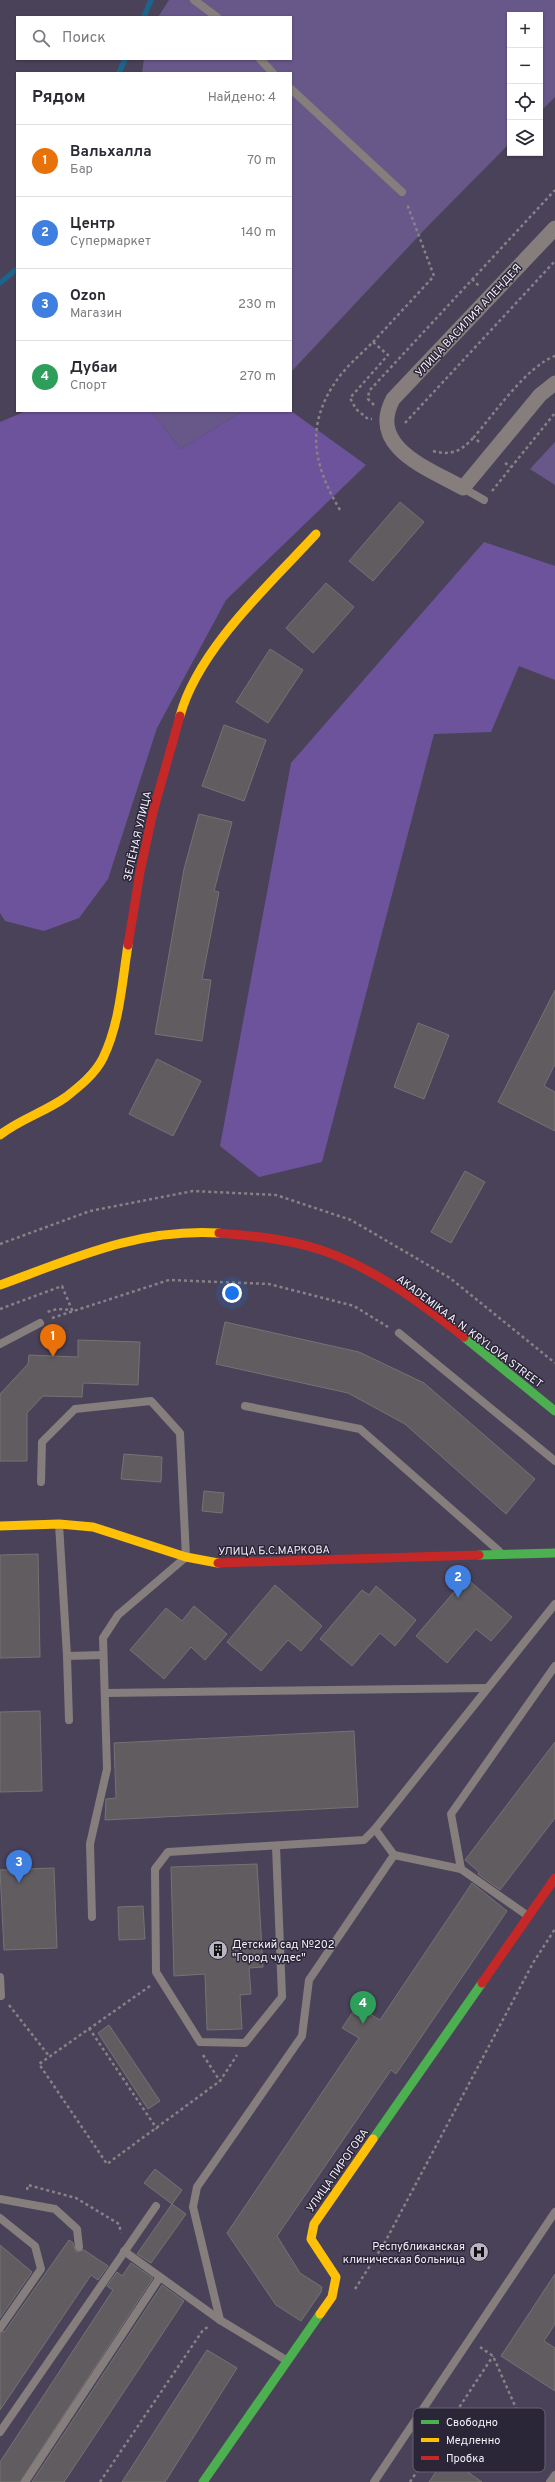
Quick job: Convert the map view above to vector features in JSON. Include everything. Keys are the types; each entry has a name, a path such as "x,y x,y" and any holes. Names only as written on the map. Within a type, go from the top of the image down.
{"street":[{"name":"УЛИЦА ВАСИЛИЯ АЛЕНДЕЯ","path":"386,416 393,399 555,228"},
{"path":"386,416 388,433 396,447 463,488 540,395 555,383"},
{"name":"ЗЕЛЁНАЯ УЛИЦА","path":"0,1135 17,1122 64,1098 86,1081 102,1058 117,1015 140,872 150,827 184,701 197,674 239,618 316,534"},
{"name":"AKADEMIKA A. N. KRYLOVA STREET","path":"0,1285 98,1249 153,1235 198,1232 251,1235 305,1247 349,1262 389,1284 425,1309 555,1411"},
{"name":"УЛИЦА Б.С.МАРКОВА","path":"0,1526 59,1524 93,1527 186,1557 222,1564 555,1553"},
{"name":"УЛИЦА ПИРОГОВА","path":"203,2482 286,2360 332,2297 336,2277 311,2239 314,2224 555,1878"}],"lane":[{"path":"194,0 215,16"},
{"path":"261,60 272,72"},
{"path":"292,91 402,192"},
{"path":"463,488 484,500"},
{"path":"0,1344 40,1323"},
{"path":"398,1333 555,1461"},
{"path":"41,1482 42,1442 75,1409 151,1401 180,1433 186,1557 118,1615 103,1638 107,1769 90,1844 92,1917"},
{"path":"245,1406 360,1429 503,1554"},
{"path":"59,1524 67,1656 69,1720"},
{"path":"276,1846 282,1997 245,2043 200,2042 156,1972 155,1869 168,1852 364,1840 375,1829 555,1604"},
{"path":"67,1656 103,1655"},
{"path":"461,1868 450,1814 555,1666"},
{"path":"105,1693 487,1688"},
{"path":"375,1829 394,1855 461,1868 528,1916"},
{"path":"220,2320 193,2207 197,2187 302,2036 309,1980 394,1855"},
{"path":"0,1977 2,1996"},
{"path":"0,2199 55,2210 77,2229 79,2247"},
{"path":"0,2432 156,2206"},
{"path":"424,2408 555,2212"},
{"path":"0,2218 35,2246 41,2269 0,2328"},
{"path":"124,2251 220,2320 286,2360"},
{"path":"25,2482 160,2277"},
{"path":"374,2482 413,2424"},
{"path":"548,2478 555,2475"}],"path":[{"path":"555,190 369,391 368,399 400,428 555,261"},
{"path":"340,510 325,485 316,455 318,414 339,377 434,276 402,192"},
{"path":"373,342 388,354 350,398 356,409 368,419 386,416"},
{"path":"431,451 445,454 456,452 466,446 532,370 546,359 555,356"},
{"path":"484,500 555,413"},
{"path":"474,438 493,452"},
{"path":"40,1323 72,1310 169,1280 269,1284 354,1306 398,1333"},
{"path":"0,1310 62,1286 72,1310"},
{"path":"354,2290 384,2244 533,1963 555,1929"},
{"path":"155,1983 39,2064 107,2164 157,2129 220,2081 245,2043"},
{"path":"2,1996 49,2056"},
{"path":"89,2028 157,2129"},
{"path":"199,2048 220,2081"},
{"path":"28,2185 76,2198 120,2224"},
{"path":"100,2482 203,2330 220,2320"},
{"path":"469,2340 494,2356 517,2408"},
{"path":"459,2408 494,2356"},
{"path":"410,2482 417,2472"}],"shaded area":[{"path":"169,0 555,0 555,97 543,109 543,12 507,12 507,146 428,226 292,371 292,72 142,72 144,60 292,60 292,16 159,16"},
{"path":"24,412 152,412 181,449 241,412 292,412 366,465 226,600 157,728 108,879 79,918 44,931 5,921 0,913 0,422"},
{"path":"152,412 241,412 181,449"},
{"path":"555,442 555,485 530,469"},
{"path":"484,542 555,566 555,680 519,666 491,732 434,734 322,1162 259,1177 220,1146 291,763"}],"building":[{"path":"400,502 424,522 373,581 349,561"},
{"path":"326,583 354,607 313,653 286,628"},
{"path":"270,649 303,670 268,723 236,702"},
{"path":"224,725 266,740 244,801 202,786"},
{"path":"199,814 232,822 214,891 219,892 202,979 211,980 202,1041 155,1034 184,869"},
{"path":"555,990 555,1064 544,1086 555,1092 555,1131 498,1102"},
{"path":"418,1023 449,1035 424,1099 394,1087"},
{"path":"157,1059 201,1081 173,1136 129,1114"},
{"path":"465,1171 485,1182 451,1243 431,1232"},
{"path":"225,1322 359,1352 424,1383 535,1479 506,1514 405,1424 348,1393 216,1364"},
{"path":"78,1340 140,1342 138,1385 83,1383 82,1397 43,1396 27,1413 27,1461 0,1461 0,1394 28,1364 29,1355 78,1357"},
{"path":"124,1454 162,1457 161,1482 121,1479"},
{"path":"204,1491 224,1493 222,1513 202,1511"},
{"path":"38,1554 40,1657 0,1658 0,1555"},
{"path":"466,1578 512,1617 491,1641 476,1629 447,1663 416,1636"},
{"path":"275,1585 322,1626 301,1651 288,1640 261,1671 227,1642"},
{"path":"376,1586 416,1620 395,1646 380,1633 352,1666 320,1639 362,1590 369,1595"},
{"path":"194,1606 227,1634 205,1660 191,1647 164,1679 130,1650 166,1608 182,1621"},
{"path":"40,1711 42,1791 0,1792 0,1712"},
{"path":"354,1731 358,1807 105,1820 106,1799 116,1798 114,1743"},
{"path":"555,1742 555,1818 500,1890 478,1874 479,1872 465,1860"},
{"name":"Детский сад №202 \"Город чудес\"","path":"257,1864 263,1967 249,1968 251,1994 240,1995 242,2029 207,2030 205,1974 174,1976 171,1867"},
{"path":"54,1868 57,1948 4,1950 0,1870"},
{"path":"472,1883 507,1911 396,2074 391,2070 277,2236 300,2273 322,2287 321,2292 301,2321 276,2305 227,2233 359,2038 342,2028 357,2006 380,2020"},
{"path":"143,1906 145,1939 119,1940 118,1907"},
{"path":"109,2025 160,2101 148,2109 98,2033"},
{"path":"155,2169 182,2190 172,2204 144,2183"},
{"path":"172,2204 186,2214 151,2263 137,2254"},
{"path":"69,2240 73,2243 76,2252 84,2250 108,2266 98,2280 91,2275 0,2410 0,2333 5,2331"},
{"path":"0,2245 32,2272 0,2318"},
{"path":"131,2263 153,2278 20,2482 0,2482 0,2462 113,2290 107,2286 117,2272 122,2276"},
{"path":"555,2274 555,2324 544,2341 555,2348 555,2391 501,2356"},
{"path":"162,2285 184,2301 64,2482 32,2482"},
{"path":"207,2350 237,2368 165,2482 122,2482"},
{"path":"436,2472 468,2472 482,2482 429,2482"}],"waterway":[{"path":"144,16 151,0"},
{"path":"119,72 125,60"},
{"path":"0,283 16,270"}],"traffic: fast":[{"path":"464,1337 555,1411"},
{"path":"479,1555 555,1553"},
{"path":"373,2139 482,1983"},
{"path":"203,2482 320,2314"}],"traffic: slow":[{"path":"180,716 189,691 202,666 219,642 258,596 316,534"},
{"path":"0,1135 16,1124 66,1097 77,1089 100,1064 109,1045 117,1017 128,945"},
{"path":"0,1285 81,1255 134,1240 161,1235 219,1233"},
{"path":"0,1526 59,1524 93,1527 186,1557 218,1563"},
{"path":"320,2314 332,2297 336,2277 311,2239 314,2224 373,2139"}],"traffic: jam":[{"path":"128,945 140,872 153,812 180,716"},
{"path":"219,1233 258,1237 309,1246 360,1266 414,1299 464,1337"},
{"path":"218,1563 479,1555"},
{"path":"482,1983 555,1878"}],"place":[{"name":"Вальхалла","path":"53,1357"},
{"name":"Центр","path":"458,1598"},
{"name":"Ozon","path":"19,1883"},
{"name":"Детский сад №202 \"Город чудес\"","path":"218,1950"},
{"name":"Дубаи","path":"363,2024"},
{"name":"Республиканская клиническая больница","path":"479,2252"}]}
